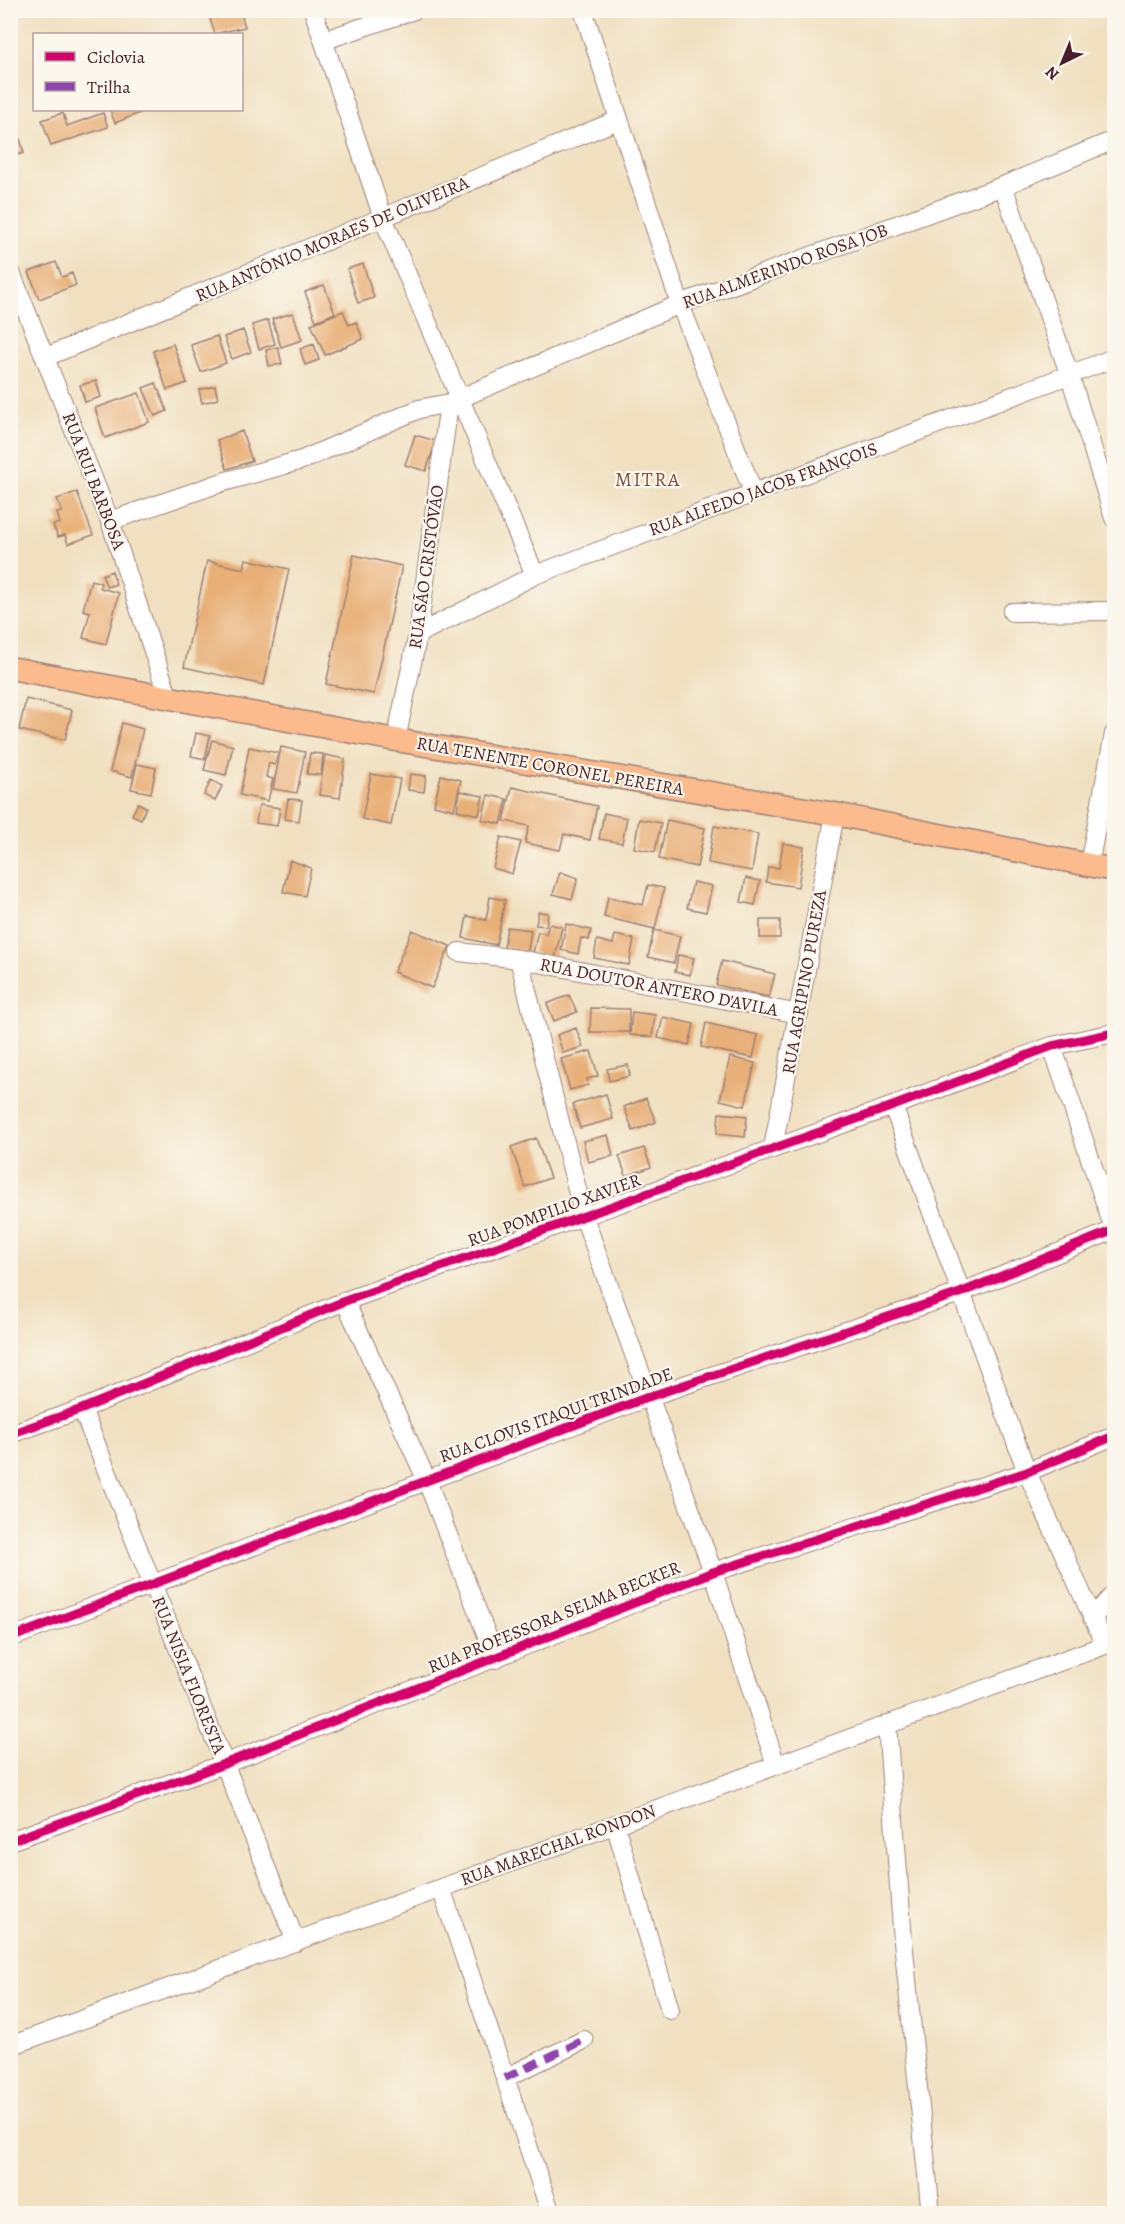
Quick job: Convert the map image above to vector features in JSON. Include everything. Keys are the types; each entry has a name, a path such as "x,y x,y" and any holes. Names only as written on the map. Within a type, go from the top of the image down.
{"main road":[{"name":"RUA TENENTE CORONEL PEREIRA","path":"10,668 396,740 835,814 1114,870"}],"street":[{"name":"RUA SÃO CRISTÓVÃO","path":"313,10 325,40 383,218 453,401 535,575"},
{"path":"325,40 414,10"},
{"path":"583,10 680,304 753,492"},
{"name":"RUA ANTÔNIO MORAES DE OLIVEIRA","path":"46,357 618,120"},
{"name":"RUA ALMERINDO ROSA JOB","path":"110,521 223,482 302,460 419,409 453,401 680,304 1003,186 1114,140"},
{"path":"1003,186 1070,376 1114,518"},
{"name":"RUA RUI BARBOSA","path":"10,270 110,521 168,696"},
{"name":"RUA ALFEDO JACOB FRANÇOIS","path":"418,634 535,575 1114,358"},
{"name":"RUA SÃO CRISTÓVÃO","path":"396,740 418,634 453,401"},
{"path":"1012,612 1114,611"},
{"path":"1089,865 1114,734"},
{"name":"RUA AGRIPINO PUREZA","path":"773,1148 835,814"},
{"name":"RUA DOUTOR ANTERO D'AVILA","path":"459,952 519,960 799,1014"},
{"name":"RUA DOUTOR ANTERO D'AVILA","path":"519,960 584,1217 651,1396 713,1572 777,1765"},
{"name":"RUA POMPILIO XAVIER","path":"10,1434 82,1409 345,1301 893,1106 1052,1046 1114,1033"},
{"path":"1052,1046 1114,1230"},
{"path":"893,1106 1027,1472 1092,1618 1110,1646"},
{"name":"RUA CLOVIS ITAQUI TRINDADE","path":"10,1638 651,1396 960,1293 1114,1230"},
{"path":"345,1301 427,1480 496,1659"},
{"name":"RUA NISIA FLORESTA","path":"82,1409 296,1942"},
{"name":"RUA PROFESSORA SELMA BECKER","path":"10,1841 224,1764 713,1572 1027,1472 1114,1436"},
{"path":"1092,1618 1114,1594"},
{"name":"RUA MARECHAL RONDON","path":"10,2046 887,1724 1110,1646"},
{"path":"887,1724 903,1941 931,2214"},
{"path":"615,1824 670,2010"},
{"path":"441,1888 551,2214"},
{"path":"505,2078 584,2040"}],"building":[{"path":"207,10 240,10 245,27 215,33"},
{"path":"110,111 145,111 115,123"},
{"path":"63,113 67,126 103,113 108,127 51,146 42,120"},
{"path":"16,125 24,153 10,157 10,126"},
{"path":"56,262 62,277 72,273 76,285 39,299 29,272"},
{"path":"363,264 374,298 358,303 347,269"},
{"path":"324,285 335,313 316,321 305,292"},
{"path":"343,311 349,325 356,322 363,339 325,355 311,324"},
{"path":"293,313 302,340 281,347 272,319"},
{"path":"268,320 275,344 259,349 252,325"},
{"path":"243,330 251,352 232,359 224,337"},
{"path":"217,336 226,363 201,372 191,345"},
{"path":"173,344 187,383 167,390 153,351"},
{"path":"314,344 319,360 305,365 300,349"},
{"path":"278,347 282,364 269,366 266,350"},
{"path":"96,381 101,397 85,402 80,385"},
{"path":"156,383 167,411 155,416 143,388"},
{"path":"215,386 218,399 202,403 199,390"},
{"path":"139,393 149,422 105,438 95,408"},
{"path":"242,431 252,461 227,469 217,440"},
{"path":"415,435 436,441 426,471 405,465"},
{"path":"77,492 93,535 68,544 65,535 58,537 53,525 60,523 57,513 62,512 57,499"},
{"path":"354,555 402,566 374,694 326,684"},
{"path":"246,559 289,569 264,685 184,667 207,561 244,569"},
{"path":"112,571 116,584 107,587 102,575"},
{"path":"91,580 101,583 100,588 119,593 106,644 83,638 90,612 83,610"},
{"path":"26,699 72,710 65,740 19,730"},
{"path":"122,723 143,729 132,777 110,771"},
{"path":"196,733 210,736 205,759 191,756"},
{"path":"212,740 233,746 226,775 204,770"},
{"path":"249,747 278,753 275,765 269,763 266,777 273,779 268,801 240,795"},
{"path":"281,747 305,752 297,793 273,789"},
{"path":"310,753 323,754 321,775 307,774"},
{"path":"325,755 345,759 340,798 319,795"},
{"path":"137,764 156,768 151,793 131,789"},
{"path":"371,774 400,779 391,825 362,819"},
{"path":"410,774 426,776 424,792 408,790"},
{"path":"441,775 461,780 454,810 434,805"},
{"path":"211,780 222,786 215,801 204,795"},
{"path":"512,787 597,806 590,840 564,834 560,850 525,843 529,826 504,821"},
{"path":"460,791 483,796 479,815 457,810"},
{"path":"488,795 507,799 501,824 482,820"},
{"path":"288,799 302,800 299,821 285,819"},
{"path":"138,803 146,807 141,819 132,815"},
{"path":"259,805 280,808 277,826 256,823"},
{"path":"604,813 627,818 622,843 599,839"},
{"path":"639,819 661,823 655,852 634,848"},
{"path":"667,820 705,828 697,867 659,859"},
{"path":"714,826 758,834 752,871 708,863"},
{"path":"501,837 521,842 512,874 493,868"},
{"path":"783,843 804,847 798,887 766,882 768,867 779,868"},
{"path":"290,860 311,868 305,896 283,892"},
{"path":"560,872 578,878 572,899 553,894"},
{"path":"746,878 760,881 755,905 741,902"},
{"path":"693,882 712,886 706,912 687,908"},
{"path":"648,885 664,888 655,929 604,917 608,897 643,905"},
{"path":"490,897 505,900 496,945 463,938 467,916 486,920"},
{"path":"538,912 548,913 546,926 536,925"},
{"path":"760,920 780,920 780,938 760,938"},
{"path":"549,924 562,927 555,958 533,953 538,932 546,934"},
{"path":"566,924 591,930 589,940 581,938 578,954 561,950"},
{"path":"507,927 531,930 528,951 504,948"},
{"path":"412,930 450,946 432,988 394,972"},
{"path":"654,930 680,936 674,963 648,957"},
{"path":"615,935 634,939 629,965 594,958 597,940 613,944"},
{"path":"678,955 694,958 690,975 675,972"},
{"path":"722,961 775,974 769,997 716,985"},
{"path":"569,995 577,1012 554,1021 547,1004"},
{"path":"591,1008 629,1009 629,1032 590,1032"},
{"path":"632,1012 655,1015 652,1037 630,1035"},
{"path":"663,1017 694,1024 689,1045 658,1038"},
{"path":"706,1023 758,1035 753,1058 701,1047"},
{"path":"576,1028 583,1047 563,1053 557,1035"},
{"path":"591,1051 598,1076 587,1079 588,1085 570,1090 561,1059"},
{"path":"730,1057 755,1063 745,1106 720,1100"},
{"path":"628,1065 630,1076 609,1081 607,1069"},
{"path":"606,1094 613,1119 580,1128 573,1104"},
{"path":"646,1098 656,1122 633,1131 624,1107"},
{"path":"719,1113 747,1116 745,1137 717,1134"},
{"path":"608,1135 613,1156 588,1162 583,1141"},
{"path":"536,1138 550,1178 525,1187 511,1147"},
{"path":"644,1148 651,1167 626,1176 619,1156"}],"marked path":[{"path":"505,2078 584,2040"}],"cycle path":[{"path":"10,1434 82,1409 345,1301 893,1106 1052,1046 1114,1033"},
{"path":"10,1638 651,1396 960,1293 1114,1230"},
{"path":"10,1841 224,1764 713,1572 1027,1472 1114,1436"}],"district":[{"name":"MITRA","path":"648,479"}]}
